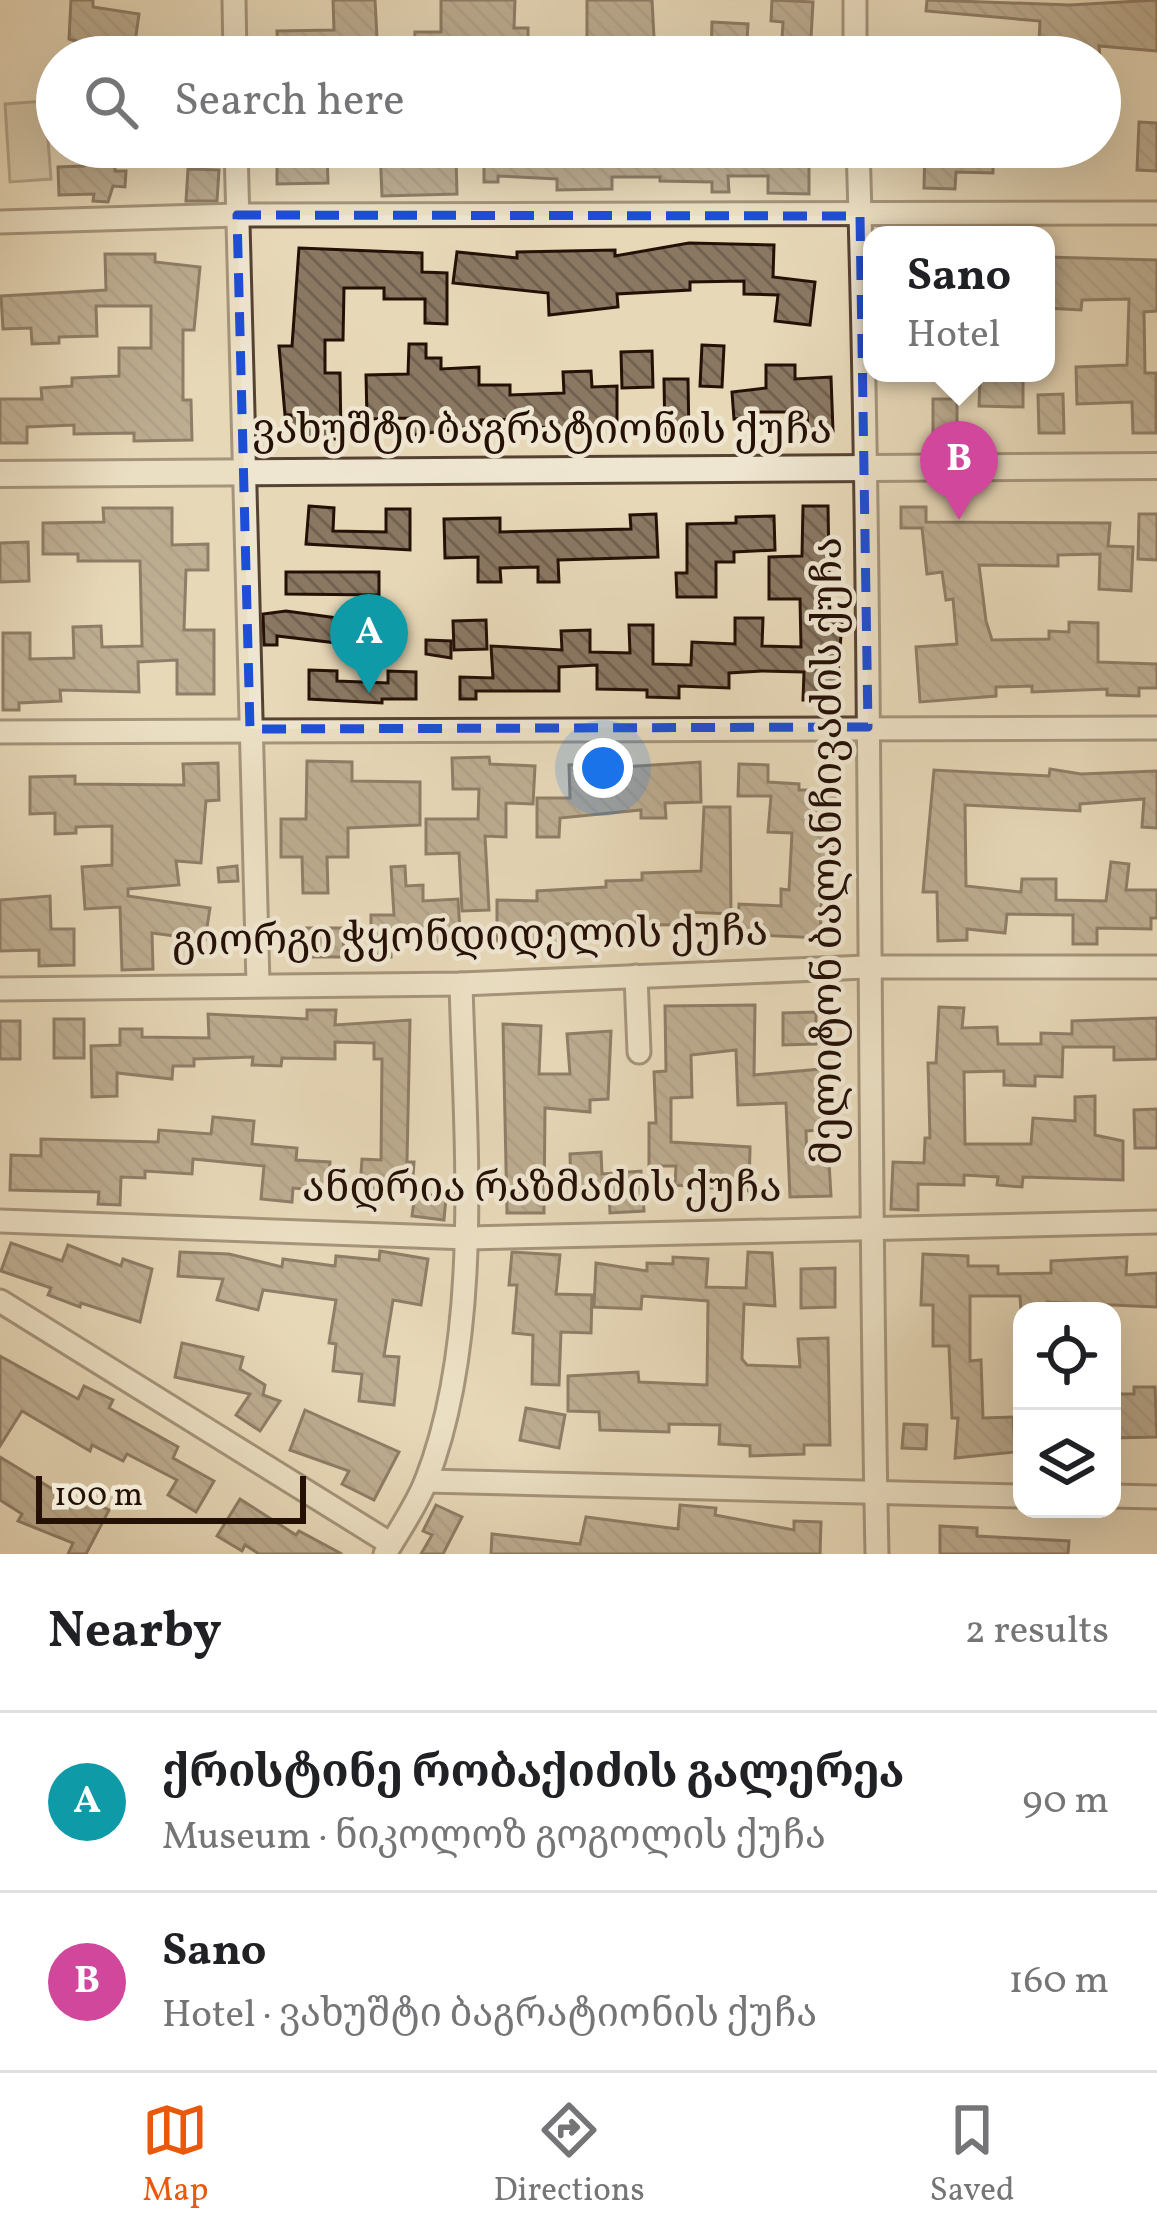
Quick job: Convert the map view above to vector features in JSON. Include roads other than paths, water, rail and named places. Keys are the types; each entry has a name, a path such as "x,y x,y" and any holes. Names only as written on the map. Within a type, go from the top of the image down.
{"street":[{"path":"234,0 235,36"},
{"path":"855,0 855,36"},
{"path":"236,168 258,984"},
{"name":"მელიტონ ბალანჩივაძის ქუჩა","path":"859,168 863,311"},
{"path":"0,222 237,215 1157,213"},
{"name":"მელიტონ ბალანჩივაძის ქუჩა","path":"865,382 866,967 877,1554"},
{"name":"ვახუშტი ბაგრატიონის ქუჩა","path":"0,474 1157,466"},
{"path":"0,732 1157,728"},
{"name":"გიორგი ჭყონდიდელის ქუჩა","path":"0,989 460,984 866,967 1157,967"},
{"path":"636,976 639,1052"},
{"path":"0,1300 388,1549 426,1481 453,1371 468,1238 460,984"},
{"name":"ანდრია რაზმაძის ქუჩა","path":"0,1222 468,1238 1157,1222"},
{"path":"426,1481 1013,1496"},
{"path":"1121,1496 1157,1497"}],"place":[{"name":"Sano","path":"959,520"},
{"name":"ქრისტინე რობაქიძის გალერეა","path":"369,693"}]}
